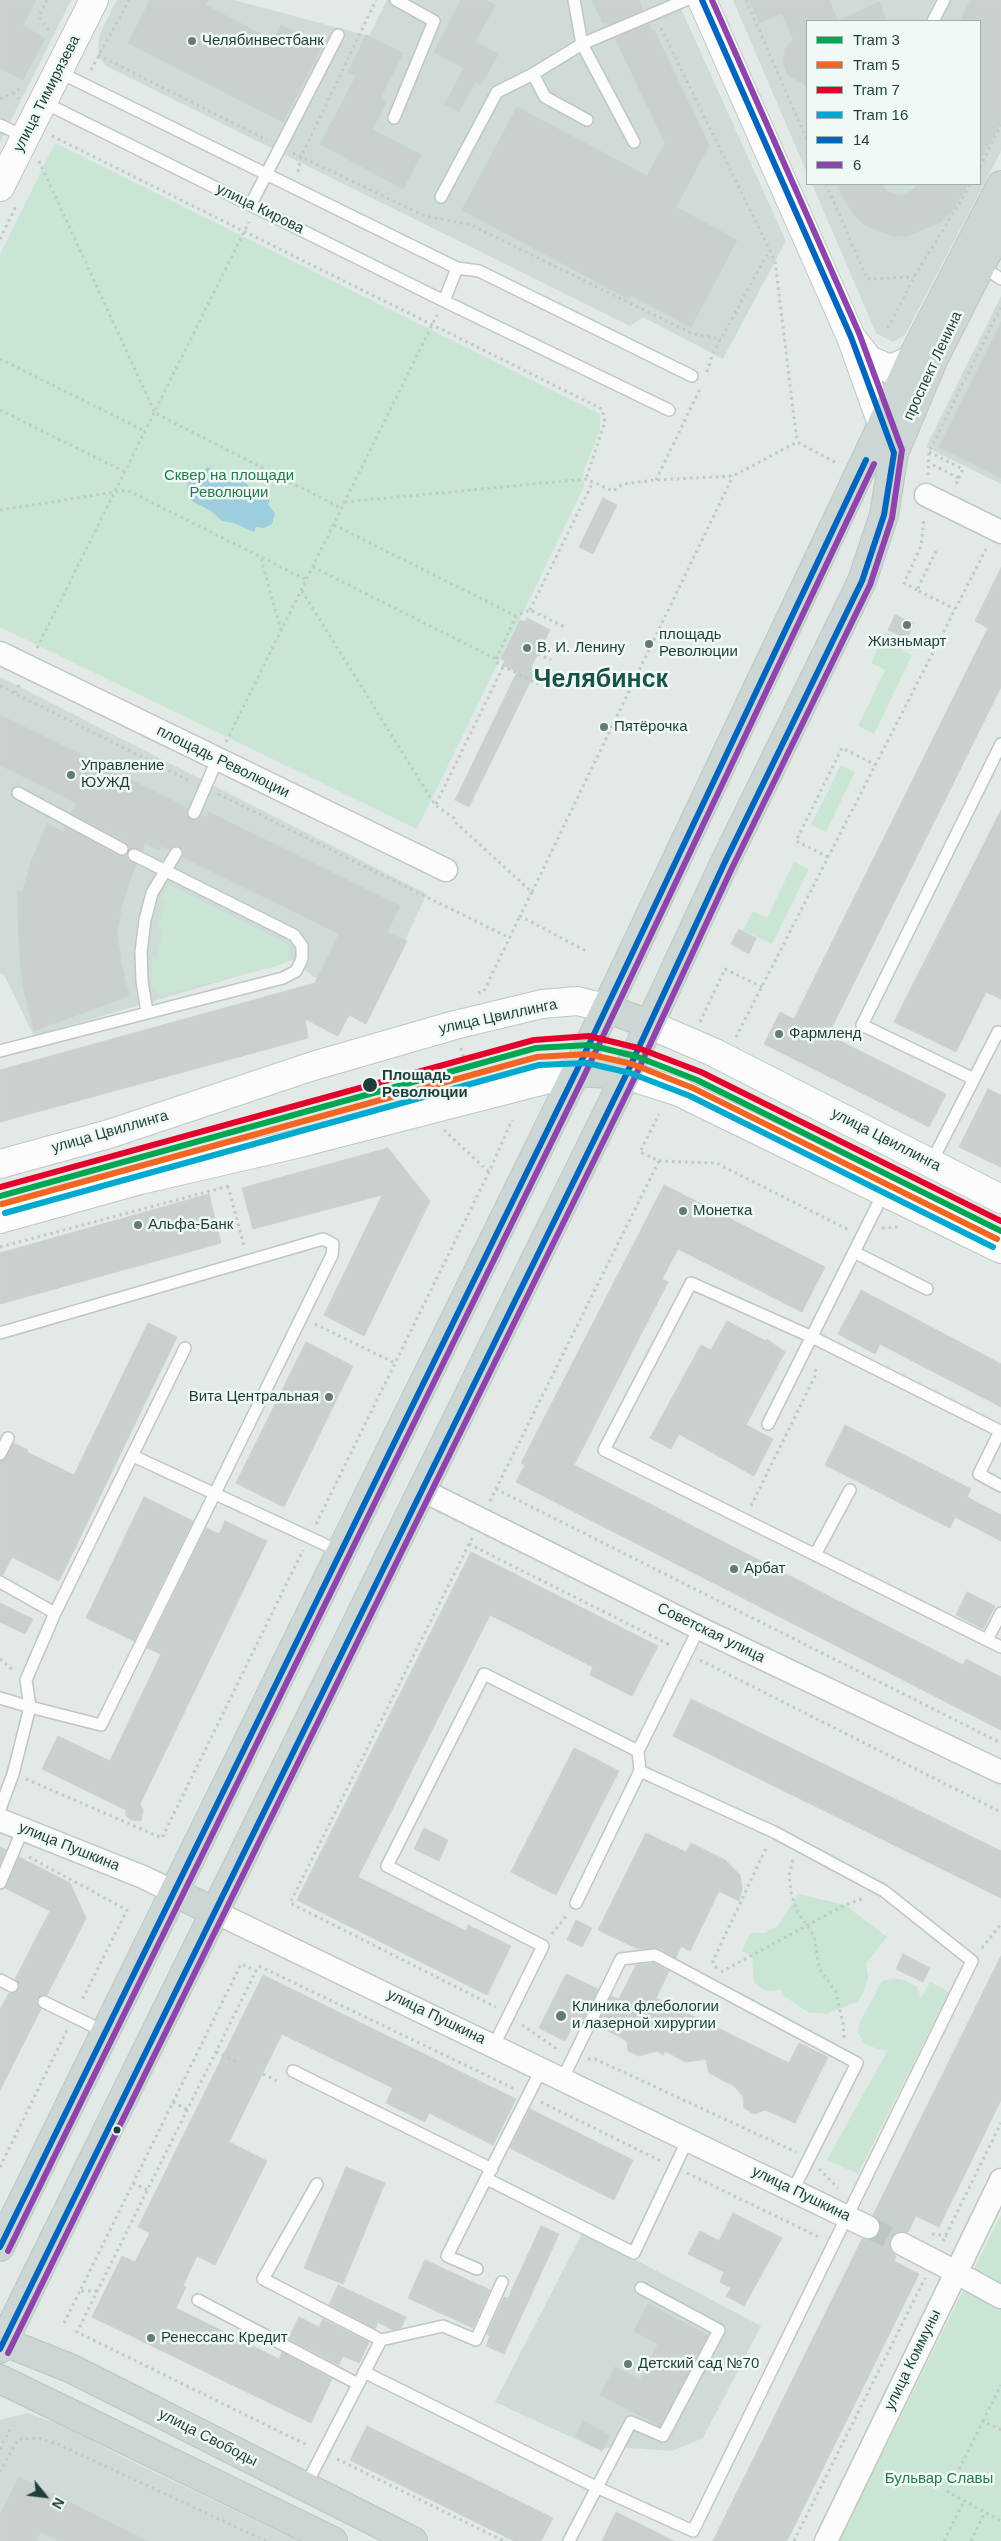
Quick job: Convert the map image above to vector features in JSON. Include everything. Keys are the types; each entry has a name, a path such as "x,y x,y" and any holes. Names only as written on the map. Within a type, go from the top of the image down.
{"main road":[{"name":"улица Тимирязева","path":"0,187 32,149 36,94 59,72 94,0"},
{"path":"702,0 850,337 894,453"},
{"name":"проспект Ленина","path":"0,2246 576,1072 911,360 1001,185"},
{"name":"проспект Ленина","path":"1,2344 626,1075 648,1024 862,581 884,515 894,453 934,358 991,273 1001,226"},
{"path":"850,337 869,360 890,369 911,360"},
{"name":"улица Цвиллинга","path":"0,1164 109,1134 313,1066 455,1025 542,1004 577,1001 606,1008 713,1052 1001,1199"},
{"path":"0,1219 140,1180 296,1144 576,1072 626,1075 679,1092 1001,1249"},
{"name":"улица Пушкина","path":"174,1892 215,1912"},
{"name":"улица Свободы","path":"1,2344 72,2369 413,2541"},
{"path":"0,2379 318,2538"}],"street":[{"path":"926,495 998,531"},
{"name":"площадь Революции","path":"0,653 446,870"},
{"name":"Советская улица","path":"422,1490 699,1628 1001,1772"},
{"name":"улица Пушкина","path":"0,1820 19,1839 142,1877 174,1892"},
{"name":"улица Пушкина","path":"215,1912 563,2078 868,2227"},
{"name":"улица Коммуны","path":"826,2541 962,2276 1001,2180"},
{"path":"902,2244 1001,2297"}],"lane":[{"path":"394,118 434,21 396,0"},
{"path":"574,0 582,44 634,142"},
{"path":"441,197 497,92 533,74 582,44 686,0"},
{"path":"934,20 944,0"},
{"path":"251,204 338,36"},
{"path":"59,72 266,176 458,268 479,271 692,376"},
{"path":"533,74 544,97 586,120"},
{"name":"улица Кирова","path":"36,94 444,301 669,410"},
{"path":"0,125 32,149"},
{"path":"444,301 458,268"},
{"path":"974,1079 862,1025 1001,744"},
{"path":"194,813 217,760"},
{"path":"18,794 122,849"},
{"path":"147,1012 140,952 152,893 176,853"},
{"path":"0,1050 283,978 296,970 302,959 302,946 294,935 134,855"},
{"path":"931,1164 998,1032 1001,1034"},
{"path":"768,1424 884,1192"},
{"path":"0,1333 323,1239 333,1244 332,1255 302,1318 101,1725 30,1708 0,1698"},
{"path":"854,1252 927,1289"},
{"path":"1001,1486 979,1474 1000,1431 812,1337 691,1283 604,1450 1001,1647"},
{"path":"0,1809 13,1774 30,1708 26,1680 55,1613 185,1348"},
{"path":"0,1454 8,1438"},
{"path":"133,1456 341,1552"},
{"path":"815,1555 850,1490"},
{"path":"0,1582 55,1613"},
{"path":"987,1640 1001,1613"},
{"path":"576,1903 640,1771 638,1751 699,1628"},
{"path":"494,2045 543,1946 387,1866 484,1674 638,1751"},
{"path":"364,2372 596,2487 693,2531 972,1961 884,1891 774,1832 640,1771"},
{"path":"0,1883 19,1839"},
{"path":"563,2078 620,1959 655,1955 857,2063 793,2190"},
{"path":"0,1980 12,1986"},
{"path":"44,2002 105,2032"},
{"path":"477,2269 447,2256 542,2068"},
{"path":"293,2071 490,2174 634,2253 688,2139"},
{"path":"317,2184 262,2279 381,2340 443,2326 476,2340 502,2282"},
{"path":"569,2541 630,2422 663,2436 719,2330 641,2288"},
{"path":"198,2300 358,2384"},
{"path":"305,2487 381,2340"}],"path":[{"path":"47,0 39,16 53,38"},
{"path":"290,187 300,168 301,157 376,0"},
{"path":"746,0 806,138"},
{"path":"654,13 775,261 797,442"},
{"path":"98,55 301,157 425,216 471,225 693,334 721,339"},
{"path":"0,99 36,94"},
{"path":"981,165 1001,125"},
{"path":"53,137 602,409 605,422 586,479"},
{"path":"32,149 155,413 342,508"},
{"path":"826,185 866,279 914,277"},
{"path":"888,328 914,277 970,185"},
{"path":"15,693 251,218 264,210"},
{"path":"713,354 769,250"},
{"path":"955,609 904,583 921,546 929,452 1001,307"},
{"path":"217,760 430,330"},
{"path":"0,359 145,431"},
{"path":"656,480 704,382"},
{"path":"0,410 125,472"},
{"path":"797,442 835,462"},
{"path":"344,502 586,479 613,491 623,484 656,480 733,476 797,442"},
{"path":"929,452 963,469 959,478 933,465"},
{"path":"588,952 520,916 733,476"},
{"path":"496,659 516,616 530,610 593,482"},
{"path":"0,510 127,490 307,580"},
{"path":"334,525 516,616"},
{"path":"734,1042 955,609 998,531"},
{"path":"917,590 936,551"},
{"path":"261,558 281,631"},
{"path":"313,567 496,659 496,663 538,684"},
{"path":"302,591 435,804 454,818 456,823 532,892"},
{"path":"530,610 567,628"},
{"path":"538,654 551,660"},
{"path":"435,804 502,666"},
{"path":"0,686 510,938"},
{"path":"828,857 796,841 842,748 876,765"},
{"path":"700,1023 725,969 762,987"},
{"path":"644,1143 659,1114"},
{"path":"13,1774 162,1838 489,1172 512,1120"},
{"path":"442,1128 489,1172"},
{"path":"659,1161 716,1163 849,1230 910,1226"},
{"path":"0,1247 237,1184"},
{"path":"228,1186 248,1262"},
{"path":"302,1318 395,1363"},
{"path":"744,1519 816,1374 812,1337"},
{"path":"496,1488 1001,1743"},
{"path":"468,1544 1001,1812"},
{"path":"722,1972 714,1966 713,1961 774,1832"},
{"path":"0,2167 126,1910 19,1839"},
{"path":"796,1845 790,1875 791,1892 796,1909 814,1936 819,1968 836,1992 844,2038 839,2053"},
{"path":"706,1982 845,1905 884,1891"},
{"path":"543,1946 576,1903"},
{"path":"972,1961 1001,1924"},
{"path":"64,2323 241,1964 256,1971 77,2332 504,2541"},
{"path":"259,1966 516,2090"},
{"path":"216,2052 237,2062"},
{"path":"529,2096 832,2244"},
{"path":"173,2102 188,2110"},
{"path":"794,2541 1001,2123"},
{"path":"133,2184 147,2190"},
{"path":"80,2291 97,2291"},
{"path":"1001,2386 948,2492 1001,2521"},
{"path":"983,2421 1001,2430"},
{"path":"0,2449 10,2429"},
{"path":"0,2472 18,2440 38,2438 52,2442 266,2541"},
{"path":"944,2541 964,2501"},
{"path":"971,2541 985,2512"}],"shaded area":[{"path":"0,0 71,0 0,142"},
{"path":"117,0 234,0 369,36 387,0 677,0 786,241 723,359 643,317 630,326 106,66 99,57 100,33"},
{"path":"733,0 1001,0 1001,151 905,335 893,342 876,333 812,185 981,185 981,20 806,20 806,171"},
{"path":"1001,296 1001,484 926,447"},
{"path":"0,677 427,894 367,1020 293,960 34,1036 4,975 0,973"},
{"name":"Детский сад №70","path":"583,2232 761,2326 703,2438 672,2451 617,2447 597,2449 495,2402"},
{"path":"27,2413 59,2424 127,2459 298,2541 0,2541 0,2420"}],"green space":[{"name":"Сквер на площади Революции","path":"55,143 600,414 600,430 583,473 584,487 417,829 0,627 0,255"},
{"path":"886,632 905,642 901,650 912,655 874,734 858,726 885,670 871,663"},
{"path":"841,765 855,772 826,832 811,825"},
{"path":"794,862 809,869 772,944 743,930 753,911 767,918"},
{"path":"168,884 288,944 291,949 289,960 277,966 161,995 151,985 152,957 157,957 163,930 158,927 165,902 161,900"},
{"path":"798,1894 845,1905 887,1937 866,1963 868,1977 864,1991 858,2001 827,2014 808,2012 784,1996 782,1990 767,1991 761,1988 754,1982 752,1956 742,1951 750,1933 764,1933 778,1926"},
{"path":"893,1978 904,1980 917,1987 921,1998 930,1982 949,1992 858,2174 827,2160 888,2050 877,2049 864,2043 858,2032 859,2024 882,1981"},
{"name":"Бульвар Славы","path":"1001,2215 1001,2541 839,2541"}],"water":[{"path":"207,467 228,477 243,480 251,489 270,499 268,504 275,514 272,524 264,528 256,527 254,532 234,523 222,521 211,511 190,500 193,496 187,488 188,480 195,472 204,472"}],"building":[{"path":"0,0 36,0 23,26 45,38 23,80 0,68"},
{"path":"150,0 208,0 205,5 273,40 281,25 322,46 283,122 128,43"},
{"path":"461,0 486,0 495,5 475,42 498,54 481,85 475,82 459,112 445,104 464,68 434,52"},
{"path":"592,0 639,0 643,10 608,25 607,22 603,23"},
{"path":"750,0 829,0 838,20 806,20 806,85 788,75 783,62 785,49 793,39 782,13 759,23"},
{"path":"970,0 1001,0 1001,122 981,159 981,20 960,20"},
{"path":"879,2 886,20 840,20"},
{"path":"649,24 652,31 654,30 709,145 676,207 737,240 691,327 631,295 629,299 462,210 517,107 647,176 665,143 615,38"},
{"path":"366,35 403,53 380,98 387,102 372,129 421,155 403,189 320,144 356,76 348,72"},
{"path":"837,185 882,185 888,192 899,196 910,192 918,185 968,185 951,212 939,223 906,236 892,236 866,226 854,215"},
{"path":"1001,322 1001,478 939,447"},
{"path":"603,498 617,505 593,554 579,547"},
{"path":"1001,568 1001,687 828,1035 946,1094 929,1127 764,1044 780,1012 794,1019 988,628 975,621"},
{"path":"895,615 914,623 907,639 888,630"},
{"path":"527,618 550,630 531,667 536,670 469,807 455,800 517,672 503,665 505,661 501,659 520,620 525,622"},
{"path":"0,715 188,808 187,814 191,820 198,819 201,815 207,817 209,812 400,906 387,932 407,941 366,1024 349,1015 338,1036 305,1019 308,1038 0,1122 0,1070 315,983 339,934 183,857 183,850 179,846 173,846 169,850 161,846 159,850 145,843 142,851 134,848 129,849 126,842 71,813 76,803 0,765"},
{"path":"1001,810 1001,999 986,992 956,1052 894,1022"},
{"path":"47,824 63,832 65,827 118,856 127,855 128,860 136,864 122,904 117,933 129,996 34,1031 23,987 19,950 18,891 22,893 32,859"},
{"path":"739,929 756,938 749,954 731,944"},
{"path":"988,1089 1001,1095 1001,1167 959,1147"},
{"path":"388,1148 430,1201 364,1336 324,1315 382,1195 253,1229 242,1188"},
{"path":"664,1185 825,1267 802,1312 678,1249 662,1279 668,1282 574,1465 963,1665 966,1659 1001,1677 1001,1730 516,1482 525,1465 521,1463"},
{"path":"209,1194 221,1243 0,1304 0,1253"},
{"path":"861,1290 1001,1364 1001,1407 880,1344 875,1354 838,1334"},
{"path":"727,1321 766,1341 767,1339 785,1352 746,1425 773,1439 754,1476 679,1434 671,1449 650,1438 701,1345 711,1350"},
{"path":"148,1323 177,1337 59,1581 12,1557 3,1575 0,1575 0,1461 6,1458 14,1443 28,1450 27,1452 74,1475"},
{"path":"306,1342 353,1366 284,1507 236,1483"},
{"path":"845,1425 971,1489 967,1497 1001,1515 1001,1541 955,1517 950,1528 825,1465"},
{"path":"144,1497 193,1521 134,1641 86,1618"},
{"path":"225,1521 267,1541 140,1804 143,1810 141,1821 131,1820 126,1816 126,1810 42,1769 58,1736 110,1761 161,1654 147,1648 206,1528 219,1534"},
{"path":"471,1552 658,1646 632,1696 590,1675 593,1667 490,1615 358,1877 466,1931 468,1925 511,1946 487,1995 297,1900"},
{"path":"967,1592 995,1606 983,1629 956,1615"},
{"path":"0,1603 33,1619 25,1634 0,1622"},
{"path":"691,1699 1001,1851 1001,1898 673,1736"},
{"path":"574,1748 619,1771 556,1895 511,1872"},
{"path":"424,1828 448,1840 439,1861 414,1849"},
{"path":"646,1833 686,1852 691,1843 725,1860 740,1875 742,1889 739,1901 719,1891 690,1951 681,1946 676,1958 658,1948 638,1949 598,1930"},
{"path":"0,1847 6,1850 0,1864"},
{"path":"19,1857 70,1883 86,1918 47,1995 38,1998 37,2003 41,2009 0,2090 0,2010 9,1993 18,1990 19,1985 15,1979 50,1911 5,1888"},
{"path":"576,1920 592,1928 582,1947 567,1940"},
{"path":"903,1954 930,1968 923,1982 896,1969"},
{"path":"1001,1956 1001,2100 939,2227 916,2216 908,2232 895,2233 890,2238 891,2251 896,2256 894,2261 919,2274 787,2541 713,2541 862,2239 869,2240 880,2233 881,2226 873,2215"},
{"path":"654,1963 669,1971 656,1998 789,2063 799,2043 828,2057 795,2123 765,2110 754,2114 744,2108 743,2096 734,2086 709,2073 706,2059 686,2062 665,2051 663,2055 657,2051 639,2056 628,2051 627,2041 597,2025 611,1996 619,1999 636,1965"},
{"path":"566,1974 598,1989 584,2019 578,2016 565,2041 539,2028"},
{"path":"263,1975 516,2099 493,2145 429,2113 425,2122 386,2103 393,2088 282,2034 229,2142 267,2161 215,2265 197,2256 183,2286 186,2287 176,2308 279,2359 282,2352 332,2379 311,2423 92,2317 122,2256 135,2262 150,2233 138,2227"},
{"path":"530,2109 633,2160 614,2200 510,2148"},
{"path":"346,2167 385,2183 343,2284 304,2268"},
{"path":"733,2213 782,2238 744,2306 726,2296 731,2288 720,2282 724,2272 688,2254 700,2231 719,2241"},
{"path":"541,2226 559,2234 504,2354 486,2346 490,2336 487,2334 504,2297 508,2298"},
{"path":"425,2260 490,2290 473,2328 408,2298"},
{"path":"338,2285 406,2317 401,2328 393,2330 378,2322 375,2329 329,2305"},
{"path":"648,2304 708,2335 660,2426 600,2395 615,2367 640,2380 658,2344 634,2331"},
{"path":"299,2317 319,2327 323,2319 369,2342 359,2363 343,2356 339,2365 288,2339"},
{"path":"584,2421 610,2436 602,2451 575,2436"},
{"path":"367,2426 553,2518 541,2541 514,2541 350,2460"},
{"path":"19,2477 148,2541 60,2541 41,2532 36,2541 0,2541 0,2514"},
{"path":"616,2512 674,2541 602,2541"}],"tunnel":[{"path":"868,2227 902,2244"}],"tram line":[{"name":"7","path":"0,1187 534,1040 589,1036 638,1048 701,1072 1001,1221"},
{"name":"3","path":"0,1196 536,1048 589,1045 635,1056 697,1080 1001,1231"},
{"name":"5","path":"2,1204 537,1057 588,1054 632,1064 693,1088 997,1239"},
{"name":"16","path":"5,1213 539,1065 587,1063 630,1073 690,1096 993,1247"}],"transit line":[{"name":"14","path":"0,2349 626,1075 724,864 862,581 884,515 894,453 851,337 702,0"},
{"name":"6","path":"8,2353 634,1079 732,868 870,585 892,518 902,450 859,333 712,0"},
{"name":"14","path":"0,2247 576,1072 866,460"},
{"name":"6","path":"8,2251 584,1076 874,464"}],"place":[{"name":"Челябинвестбанк","path":"192,41"},
{"name":"Жизньмарт","path":"907,625"},
{"name":"площадь Революции","path":"649,644"},
{"name":"В. И. Ленину","path":"527,648"},
{"name":"Пятёрочка","path":"604,727"},
{"name":"Управление ЮУЖД","path":"71,775"},
{"name":"Фармленд","path":"779,1034"},
{"name":"Площадь Революции","path":"370,1085"},
{"name":"Монетка","path":"683,1211"},
{"name":"Альфа-Банк","path":"138,1225"},
{"name":"Вита Центральная","path":"329,1397"},
{"name":"Арбат","path":"734,1569"},
{"name":"Клиника флебологии и лазерной хирургии","path":"561,2016"},
{"name":"Ренессанс Кредит","path":"151,2338"},
{"name":"Детский сад №70","path":"628,2364"}],"district":[{"name":"Челябинск","path":"601,680"}]}
